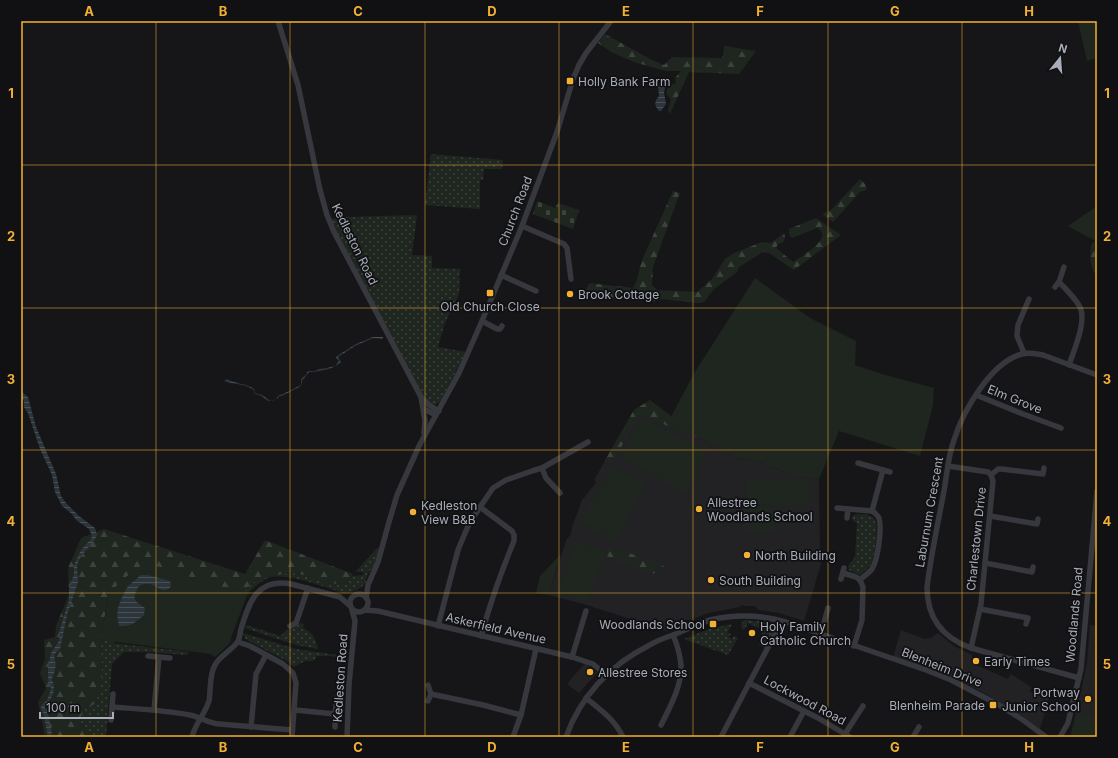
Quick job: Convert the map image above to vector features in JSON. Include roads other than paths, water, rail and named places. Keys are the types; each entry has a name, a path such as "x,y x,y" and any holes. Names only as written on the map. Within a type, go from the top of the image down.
{"street":[{"name":"Kedleston Road","path":"278,21 298,85 320,190 327,215 334,232 421,397 426,426 424,437"},
{"name":"Church Road","path":"437,413 459,373 522,226 554,139 576,72 586,53 611,21"},
{"path":"522,226 564,244 567,248 571,278"},
{"path":"1055,287 1059,282 1064,268"},
{"path":"501,275 536,291"},
{"path":"1059,282 1080,307 1082,318 1080,331 1069,365"},
{"path":"1029,299 1018,325 1017,336 1024,354 1037,354 1097,374"},
{"path":"482,321 500,330 502,326"},
{"name":"Laburnum Crescent","path":"1024,354 1010,359 997,369 986,381 976,395 954,438 930,569 927,595 932,614 936,622 940,628 954,640 971,648 1079,678"},
{"name":"Elm Grove","path":"976,395 1061,428"},
{"name":"Kedleston Road","path":"367,600 368,585 378,562 397,495 437,413 421,397"},
{"path":"424,409 437,413"},
{"name":"Elm Grove","path":"1046,423 1048,416"},
{"path":"438,626 458,550 468,526 493,488 501,482 542,468 575,453 588,442"},
{"path":"858,463 890,472"},
{"name":"Charlestown Drive","path":"948,466 988,472 993,481 980,609 971,648"},
{"path":"542,468 546,478 560,493"},
{"path":"991,475 998,469 1043,474 1044,468"},
{"path":"872,511 883,470"},
{"path":"555,486 560,482"},
{"name":"Woodlands Road","path":"1060,737 1068,723 1079,678 1095,529 1097,491"},
{"path":"480,507 512,531 514,538 481,636"},
{"path":"837,508 872,511 875,512 878,517 879,539 875,561 872,568 860,580"},
{"path":"847,518 848,510"},
{"path":"990,516 1037,524 1038,519"},
{"path":"985,563 1032,572 1033,566"},
{"path":"841,579 844,570 860,580 864,590 863,614 854,646"},
{"path":"192,737 209,699 215,663 238,642 249,604 261,588 274,583 282,582 340,597 358,612 363,611 367,606 367,600 363,594 340,597"},
{"name":"Kedleston Road","path":"355,594 368,585"},
{"path":"290,626 296,623 298,619 308,588"},
{"path":"351,607 350,599 355,594"},
{"name":"Askerfield Avenue","path":"367,600 378,611"},
{"name":"Kedleston Road","path":"347,737 348,685 355,621 351,607"},
{"path":"821,634 828,608"},
{"path":"980,609 1028,618 1026,624"},
{"name":"Kedleston Road","path":"355,621 363,611"},
{"name":"Askerfield Avenue","path":"363,611 378,611 572,657 593,664 606,675"},
{"path":"572,657 586,614"},
{"name":"Blenheim Drive","path":"566,737 574,718 592,689 606,675 636,652 649,645 709,621 726,617 754,616 770,618 821,634 951,680 1005,708 1046,737"},
{"path":"298,619 304,621"},
{"path":"721,737 776,632 780,621"},
{"path":"661,725 679,683 681,666 680,655 673,635"},
{"path":"238,642 283,664 293,673 296,683 292,737"},
{"path":"513,737 521,714 536,649"},
{"path":"251,727 256,674 266,655"},
{"path":"148,656 170,658"},
{"path":"154,710 159,657"},
{"name":"Lockwood Road","path":"750,683 848,735"},
{"path":"428,685 431,694 428,701"},
{"path":"111,720 113,694"},
{"path":"431,694 521,714"},
{"path":"335,727 337,697"},
{"path":"586,698 610,718 617,726 623,737"},
{"path":"848,735 864,706"},
{"path":"112,707 184,714 201,718 210,723 292,730"},
{"path":"295,710 335,714"},
{"path":"790,737 804,711"},
{"path":"913,737 919,726"}],"place":[{"name":"Holly Bank Farm","path":"570,81"},
{"name":"Old Church Close","path":"490,293"},
{"name":"Brook Cottage","path":"570,294"},
{"name":"Allestree Woodlands School","path":"699,509"},
{"name":"Kedleston View B&B","path":"413,512"},
{"name":"North Building","path":"747,555"},
{"name":"South Building","path":"711,580"},
{"name":"Woodlands School","path":"713,624"},
{"name":"Holy Family Catholic Church","path":"752,633"},
{"name":"Early Times","path":"976,661"},
{"name":"Allestree Stores","path":"590,672"},
{"name":"Portway Junior School","path":"1088,699"},
{"name":"Blenheim Parade","path":"993,705"}]}
